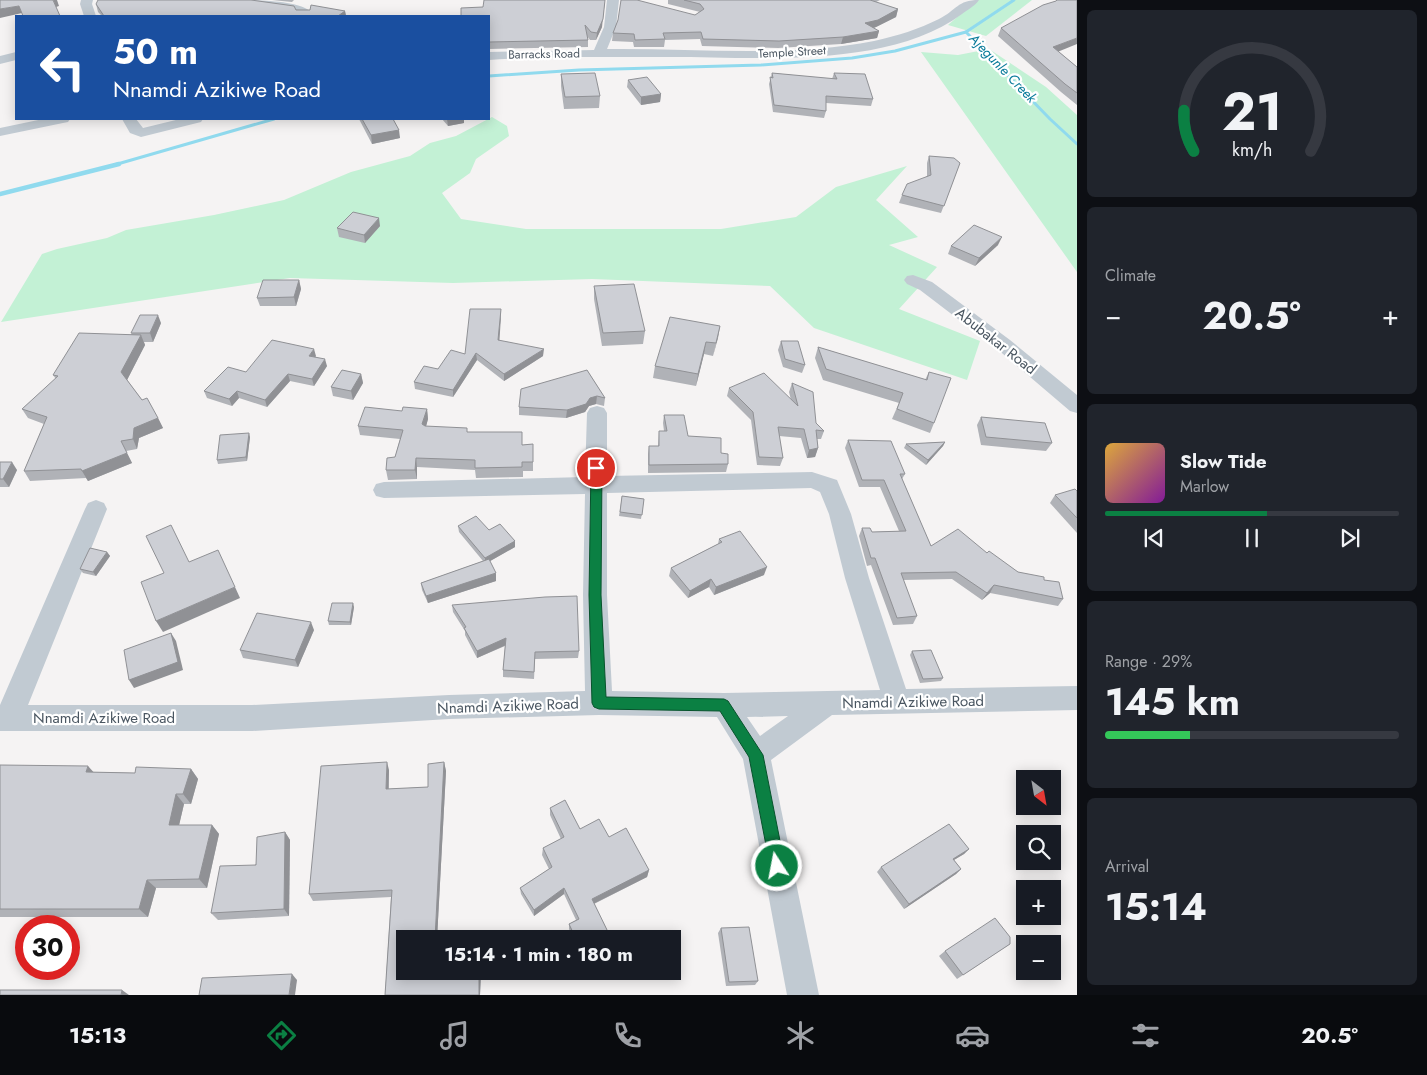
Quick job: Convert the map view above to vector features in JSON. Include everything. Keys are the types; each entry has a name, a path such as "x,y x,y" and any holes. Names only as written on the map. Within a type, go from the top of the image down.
{"street":[{"path":"88,0 86,4 90,15"},
{"path":"243,0 300,9 305,12 304,15"},
{"path":"599,54 610,28 613,0"},
{"name":"Temple Street","path":"599,54 774,54 878,45 936,25 952,17 974,0"},
{"name":"Barracks Road","path":"490,56 599,54"},
{"path":"0,60 15,56"},
{"path":"0,132 58,120"},
{"path":"130,120 135,130 141,133 192,120"},
{"name":"Abubakar Road","path":"913,280 926,286 1003,344 1077,406"},
{"path":"598,413 595,595 599,703"},
{"path":"384,490 812,480 829,486 840,514 867,611 897,701"},
{"path":"5,718 96,509"},
{"name":"Nnamdi Azikiwe Road","path":"5,718 252,718 449,707 599,703 826,704 1077,698"},
{"path":"756,755 826,704"},
{"path":"724,705 756,755 803,995"}],"green space":[{"path":"977,0 1032,0 986,36 948,25"},
{"path":"989,49 1046,87 1077,115 1077,272 921,52 958,55"},
{"path":"492,117 507,126 509,136 476,159 470,173 442,193 461,219 526,229 721,229 796,217 836,187 907,166 876,200 918,237 889,245 937,267 899,309 980,341 967,380 814,328 770,286 592,279 453,283 290,278 1,322 42,254 107,238 126,230 214,215 284,200 351,172 410,156 430,143 456,136 486,120 490,120"}],"building":[{"path":"0,0 53,0 60,15 23,15 19,6 0,9"},
{"path":"98,0 251,0 294,6 296,10 310,10 311,5 345,11 339,15 103,15 96,4"},
{"path":"484,0 605,0 603,19 597,33 591,32 585,25 588,40 490,42 490,15 461,15 461,8 483,7"},
{"path":"621,0 637,0 695,15 704,9 700,4 684,0 870,0 898,9 878,20 865,23 879,31 843,37 779,41 703,39 701,32 663,33 665,39 635,40 634,34 613,33 618,20"},
{"path":"1057,0 1077,0 1077,38 1053,47 1077,67 1077,93 1001,28 1043,5"},
{"path":"595,73 600,96 565,97 561,74"},
{"path":"772,73 837,79 834,73 865,74 873,99 826,96 826,111 774,105 770,77 773,78"},
{"path":"647,77 661,94 641,97 628,80"},
{"path":"363,120 394,120 399,130 371,135"},
{"path":"929,156 954,158 960,163 944,206 902,195 907,184 931,175"},
{"path":"353,212 379,218 364,235 337,228"},
{"path":"974,225 1002,237 979,258 951,246"},
{"path":"263,280 299,280 294,297 257,298"},
{"path":"634,284 645,331 603,333 594,286"},
{"path":"470,309 501,309 498,340 544,349 504,374 476,353 453,390 414,382 424,366 438,369 451,350 465,354"},
{"path":"140,315 158,315 150,333 131,333"},
{"path":"670,317 720,326 716,343 706,342 698,374 655,366"},
{"path":"79,333 141,335 121,372 142,400 147,398 158,418 134,428 133,439 121,441 127,453 82,471 81,469 24,471 47,417 22,409 58,376 53,375"},
{"path":"272,340 314,349 309,356 325,359 312,379 288,374 265,400 237,391 229,399 204,391 228,367 246,372"},
{"path":"781,341 798,341 805,365 785,359"},
{"path":"818,347 927,380 929,372 951,378 934,423 897,409 903,393 826,369"},
{"path":"342,370 361,374 351,391 331,387"},
{"path":"587,370 605,398 597,396 590,398 586,404 567,410 519,407 521,389"},
{"path":"764,373 798,406 792,383 813,392 816,423 824,431 816,430 818,448 809,450 804,429 778,427 783,458 759,457 753,412 729,388"},
{"path":"365,407 402,411 403,407 427,409 422,424 425,426 467,428 467,432 522,432 522,445 533,444 533,462 522,462 522,467 475,468 475,460 416,458 415,470 386,470 387,458 395,457 403,430 358,426"},
{"path":"664,415 684,415 688,436 721,438 721,453 728,454 728,464 649,465 649,446 659,446 659,431 667,431"},
{"path":"981,417 1045,423 1052,443 986,437"},
{"path":"249,433 246,457 217,460 220,435"},
{"path":"848,440 891,441 905,474 900,474 931,546 958,529 987,553 989,551 1018,572 1044,577 1044,580 1059,582 1063,599 994,585 987,593 956,572 901,573 917,616 897,618 875,558 871,558 862,528 870,528 872,532 906,531 884,480 862,480"},
{"path":"945,442 928,460 906,444"},
{"path":"0,462 12,462 3,479 0,479"},
{"path":"1075,489 1077,491 1077,518 1055,495"},
{"path":"622,496 644,499 642,515 620,512"},
{"path":"476,516 489,530 500,524 515,541 485,558 458,526"},
{"path":"171,525 189,562 218,550 235,587 156,621 141,582 164,573 146,536"},
{"path":"740,531 767,567 716,587 711,579 690,591 671,568 722,542 719,539"},
{"path":"90,548 107,552 93,572 80,569"},
{"path":"489,559 496,573 426,596 421,583"},
{"path":"577,596 579,651 535,652 534,672 503,670 506,638 477,651 464,628 466,627 452,605 545,597"},
{"path":"332,603 353,603 350,622 328,621"},
{"path":"257,613 311,622 295,660 240,650"},
{"path":"171,633 178,662 129,680 124,650"},
{"path":"931,650 943,678 923,679 912,651"},
{"path":"387,762 386,789 428,787 428,764 444,762 435,930 396,930 396,980 479,980 479,995 385,995 392,890 309,894 321,766"},
{"path":"0,765 88,766 86,772 135,773 136,767 191,769 183,794 176,794 169,825 212,825 199,879 147,880 139,909 0,909"},
{"path":"565,800 580,829 599,819 609,837 626,828 649,870 592,899 607,930 572,930 569,924 579,919 564,888 534,910 520,888 552,867 543,848 564,837 550,808"},
{"path":"949,824 969,849 953,859 961,869 909,904 881,867"},
{"path":"285,832 284,909 211,913 220,866 256,865 257,837"},
{"path":"995,918 1010,937 1010,944 963,975 945,951"},
{"path":"749,927 758,981 729,982 721,928"},
{"path":"292,974 289,995 199,995 202,978"},
{"path":"0,990 122,990 121,995 0,995"}],"waterway":[{"name":"Ajegunle Creek","path":"966,32 1014,0"},
{"path":"490,76 579,70 761,65 852,58 895,51 966,32"},
{"name":"Ajegunle Creek","path":"966,32 1050,119 1077,144"},
{"path":"114,165 271,120"},
{"path":"0,194 119,164"}],"route":[{"path":"596,468 597,542 595,595 599,703 724,705 756,755 777,866"}]}
